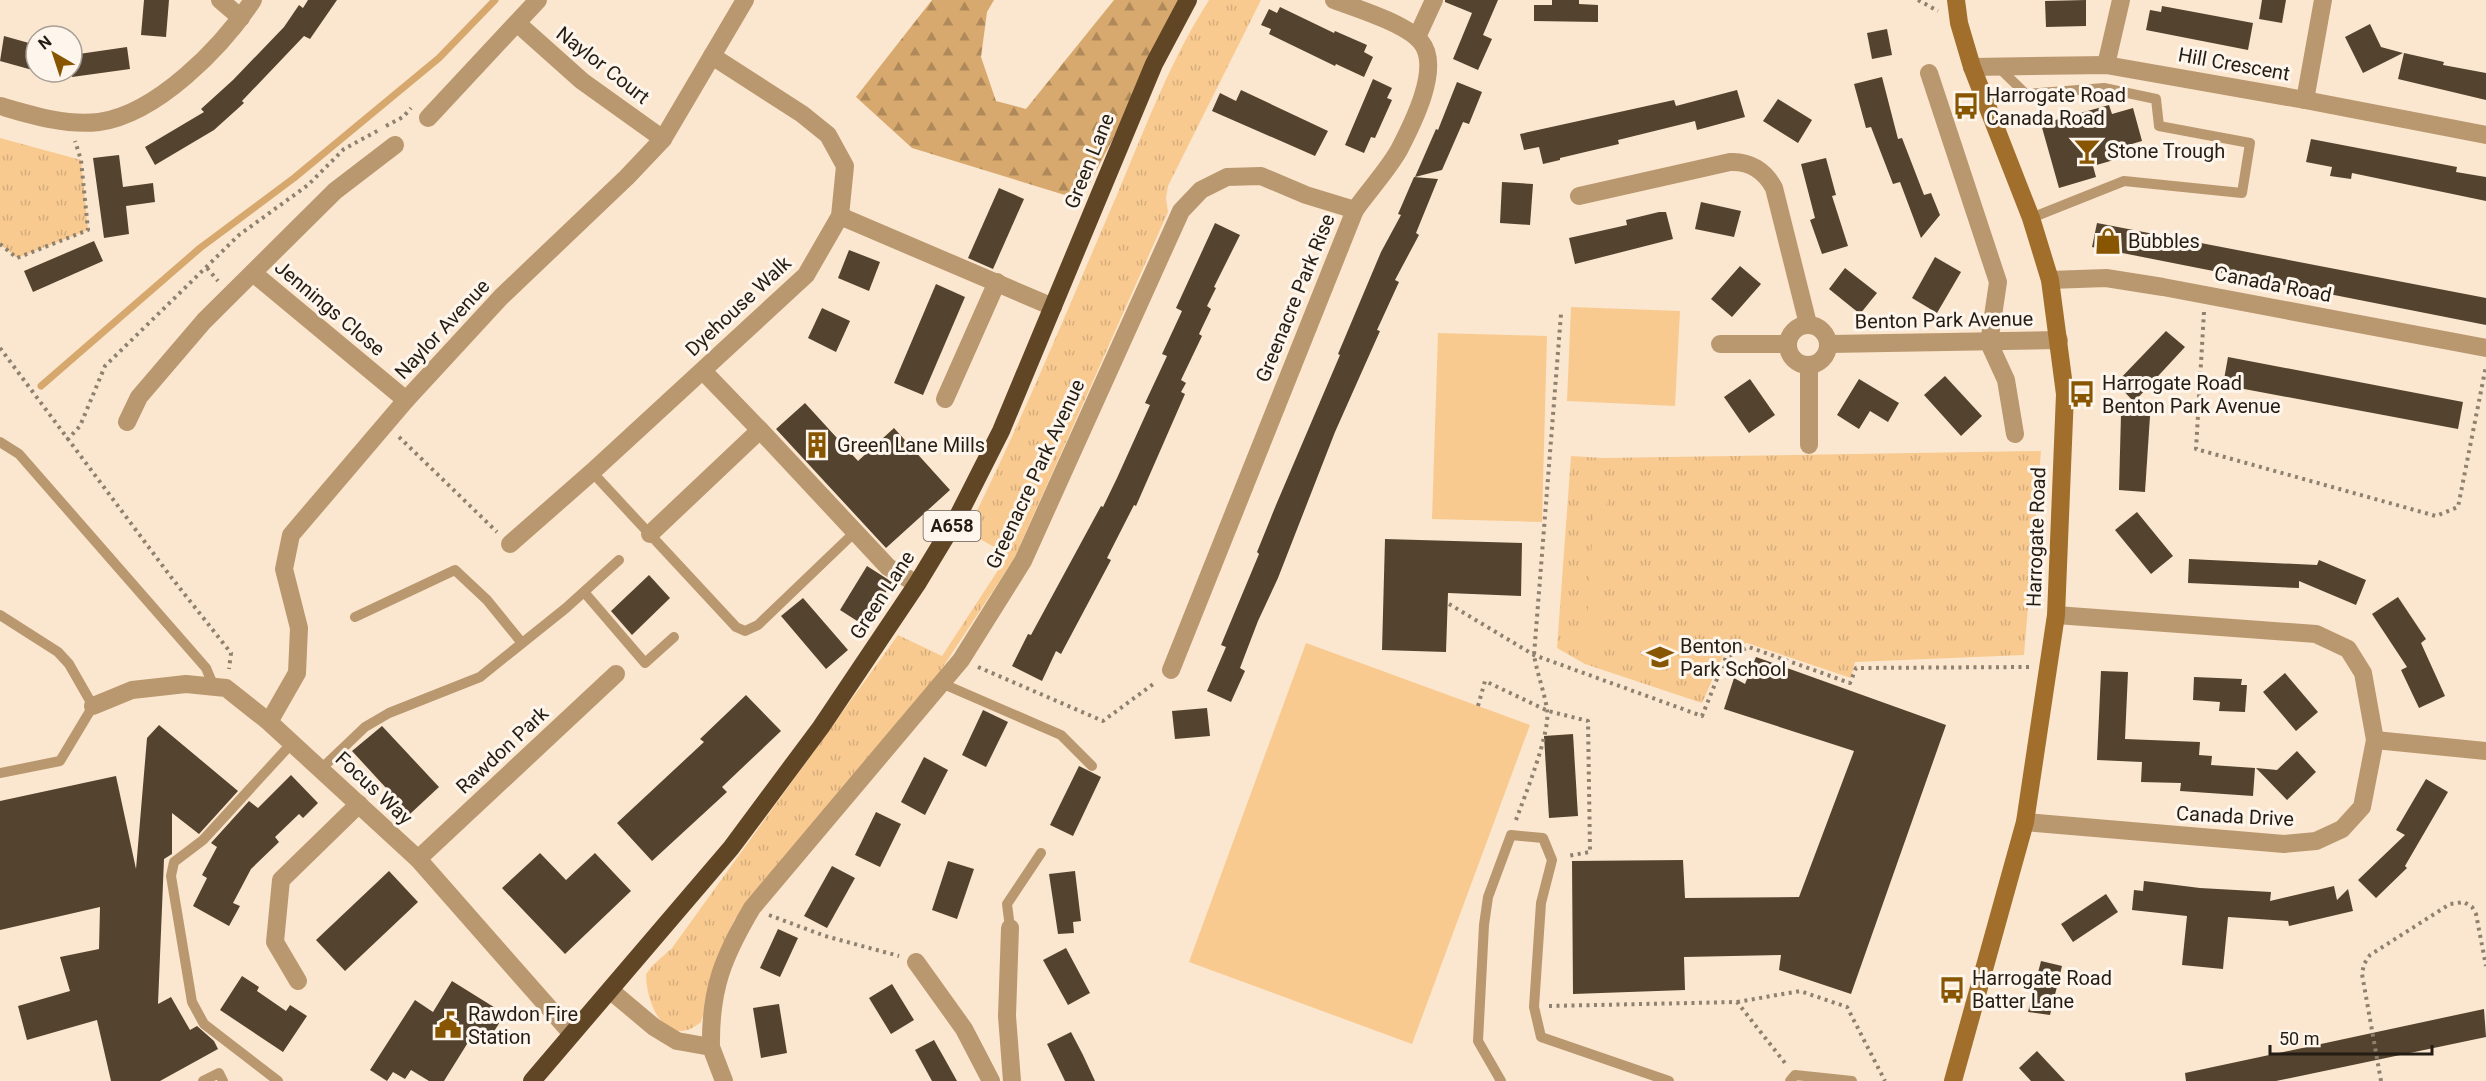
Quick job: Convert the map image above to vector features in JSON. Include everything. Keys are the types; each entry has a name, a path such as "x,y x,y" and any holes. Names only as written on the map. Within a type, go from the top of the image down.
{"highway":[{"name":"Green Lane","path":"532,1081 611,991 738,839 821,727 917,584 957,518 1001,431 1154,64 1188,0"}],"main road":[{"name":"Harrogate Road","path":"1953,1081 2025,822 2056,615 2065,394 2050,280 2031,218 1972,67 1959,22 1956,0"}],"street":[{"path":"220,0 241,18"},
{"path":"0,106 70,123 99,122 132,113 192,69 241,18 254,0"},
{"path":"428,118 537,0"},
{"name":"Naylor Avenue","path":"269,722 297,673 299,628 284,569 291,535 406,400 501,297 627,177 663,139 745,0"},
{"path":"1334,0 1373,15 1417,38 1434,0"},
{"path":"2106,65 2121,0"},
{"path":"2305,100 2324,0"},
{"name":"Naylor Court","path":"517,23 582,81 663,139"},
{"name":"Greenacre Park Rise","path":"1171,670 1355,210 1398,151 1426,86 1430,65 1426,49 1417,38"},
{"name":"Dyehouse Walk","path":"510,544 592,472 806,275 840,216 845,166 828,135 802,114 712,56"},
{"name":"Hill Crescent","path":"1972,67 2106,65 2486,135"},
{"path":"1929,73 1998,282 1989,343 2006,380 2015,434"},
{"name":"Jennings Close","path":"127,423 140,398 204,321 335,191 395,145"},
{"path":"1579,195 1730,162 1747,163 1756,168 1770,181 1774,189 1808,324"},
{"name":"Greenacre Park Avenue","path":"711,1047 714,992 730,945 752,908 961,660 1023,561 1181,211 1202,190 1227,177 1261,176 1306,195 1355,210"},
{"path":"840,216 1053,307"},
{"name":"Jennings Close","path":"252,273 406,400"},
{"name":"Canada Road","path":"2050,280 2106,278 2205,294 2486,348"},
{"path":"945,399 997,282"},
{"path":"1808,324 1821,329 1829,344 1823,360 1809,365 1793,359 1788,344 1791,334 1808,324"},
{"name":"Benton Park Avenue","path":"1829,344 2059,340"},
{"path":"1720,344 1788,344"},
{"path":"1809,365 1809,445"},
{"path":"703,371 888,567 917,584"},
{"path":"650,534 760,430"},
{"name":"Canada Drive","path":"2025,822 2284,844 2316,841 2342,829 2362,807 2375,740 2363,674 2348,649 2316,634 2056,615"},
{"name":"Rawdon Park","path":"418,859 616,674"},
{"path":"93,706 132,690 186,684 220,687"},
{"name":"Focus Way","path":"220,687 269,722 418,859 572,1034"},
{"path":"2375,740 2486,751"},
{"path":"298,981 275,942 281,880 359,804"},
{"path":"1010,928 1007,1016 1012,1081"},
{"path":"916,962 964,1029 992,1081"},
{"path":"611,991 654,1027 677,1041 711,1047 724,1081"}],"lane":[{"path":"1997,66 2026,94 2104,88 2156,99 2159,126 2250,143 2242,193 2124,180 2031,218"},
{"path":"0,442 19,454 206,668 220,687"},
{"path":"592,472 736,627 746,631 758,625 855,532"},
{"path":"321,769 364,727 388,713 480,677 584,592 619,560"},
{"path":"355,617 454,570 487,600 522,643"},
{"path":"584,592 645,663 674,637"},
{"path":"0,615 58,652 69,664 93,706 60,761 0,773"},
{"path":"941,683 1061,735 1092,766"},
{"path":"278,1081 204,1024 192,1002 171,876 174,862 203,840 292,743"},
{"path":"1501,1081 1478,1041 1484,925 1488,897 1511,835 1543,838 1552,860 1541,903 1534,1007 1541,1037 1668,1081"},
{"path":"1010,928 1007,904 1041,853"},
{"path":"204,1081 219,1073 223,1081"},
{"path":"1793,1078 1852,1081"}],"path":[{"path":"68,440 80,426 105,366 239,235 308,185 345,149 403,117 419,99"},
{"path":"0,244 17,258 88,230 81,160 70,123"},
{"path":"207,268 223,286"},
{"path":"2205,294 2196,449 2436,516 2458,507 2486,366"},
{"path":"1511,835 1542,748 1548,711 1539,684 1534,655 1561,314"},
{"path":"0,348 231,653 220,687"},
{"path":"385,424 510,544"},
{"path":"1449,604 1534,655 1702,717 1726,657 1749,647 1850,684 1856,668 2048,667"},
{"path":"961,660 1103,721 1137,696"},
{"path":"1479,706 1485,681 1548,711 1588,721 1590,852 1552,860"},
{"path":"2381,1081 2362,974 2364,964 2370,955 2450,904 2464,902 2476,914 2486,966"},
{"path":"752,908 825,936 897,956"},
{"path":"1534,1007 1737,1002 1800,991 1847,1007 1885,1081"},
{"path":"1737,1002 1793,1078"}],"green space":[{"path":"932,0 994,0 987,12 981,57 996,101 1026,109 1114,0 1185,0 1081,200 912,148 856,97"},
{"path":"1209,0 1261,0 1168,186 1166,198 1168,212 1014,559 931,685 734,920 724,945 701,1022 689,1029 678,1031 668,1027 654,1010 646,974 672,948 898,635 942,656 1008,555 980,539 971,523 1047,357 1160,93 1195,22"},
{"path":"0,138 81,160 88,230 17,258 0,244"},
{"path":"1571,307 1680,311 1675,406 1567,401"},
{"path":"1438,333 1547,336 1542,522 1432,519"},
{"path":"2041,451 2024,655 1855,662 1851,678 1747,643 1726,649 1702,703 1585,664 1557,648 1571,456 1602,458"},
{"path":"1595,492 1607,493 1598,642 1586,642"},
{"path":"1306,643 1530,725 1412,1044 1189,962"}],"building":[{"path":"144,0 169,0 166,37 141,35"},
{"path":"308,0 337,0 310,39 304,36 242,101 244,103 214,130 155,165 145,147 204,112 201,109 233,80 284,27 299,5 303,8"},
{"path":"1445,0 1498,0 1483,35 1492,39 1478,70 1453,59 1472,13 1445,2"},
{"path":"1552,0 1579,0 1579,4 1598,5 1598,22 1534,21 1534,5 1552,5"},
{"path":"2086,0 2086,26 2046,27 2045,1"},
{"path":"2262,0 2286,0 2282,23 2259,19"},
{"path":"2162,6 2253,23 2248,50 2146,30 2150,10 2161,12"},
{"path":"1280,7 1334,33 1335,31 1367,45 1364,52 1373,57 1364,77 1336,64 1335,66 1269,34 1271,29 1261,25 1269,9 1277,13"},
{"path":"2370,24 2381,47 2403,53 2363,73 2345,37"},
{"path":"1887,29 1892,55 1872,59 1867,33"},
{"path":"4,36 24,42 24,68 0,61"},
{"path":"127,47 130,69 84,75 84,53"},
{"path":"2404,53 2444,62 2443,65 2486,73 2486,100 2398,79"},
{"path":"1882,77 1898,139 1902,138 1924,195 1931,193 1940,215 1921,238 1900,182 1893,184 1871,127 1866,128 1854,84"},
{"path":"1373,79 1392,88 1387,98 1392,100 1375,138 1371,137 1364,153 1345,145"},
{"path":"1457,82 1482,92 1469,124 1463,122 1442,170 1415,177 1436,129 1438,130"},
{"path":"1241,90 1328,131 1315,156 1212,111 1220,93 1236,101"},
{"path":"1737,90 1745,117 1697,130 1695,121 1618,140 1619,144 1543,164 1539,147 1524,150 1520,134 1674,100 1676,106"},
{"path":"1778,99 1812,120 1798,143 1763,121"},
{"name":"Stone Trough","path":"2109,105 2112,114 2133,108 2142,141 2125,146 2128,156 2093,166 2096,177 2059,188 2041,124"},
{"path":"2311,139 2457,167 2456,172 2486,177 2486,201 2352,173 2351,179 2330,176 2332,167 2306,162"},
{"path":"119,155 123,187 153,183 155,202 126,206 129,234 104,238 93,158"},
{"path":"1826,158 1836,195 1832,196 1848,246 1822,254 1810,220 1815,218 1801,164"},
{"path":"1414,177 1438,179 1416,233 1419,235 1395,280 1399,282 1377,330 1380,331 1335,432 1278,578 1258,621 1240,668 1245,671 1231,702 1207,691 1226,647 1221,645 1259,554 1257,552 1276,505 1340,355 1338,354 1381,252 1401,215 1398,214"},
{"path":"1502,182 1533,184 1530,225 1500,223"},
{"path":"999,188 1024,199 993,269 968,258"},
{"path":"1701,202 1741,211 1734,237 1695,229"},
{"path":"1666,212 1673,239 1575,264 1569,238 1627,225 1626,220"},
{"path":"1215,223 1240,235 1214,287 1216,288 1207,306 1211,309 1199,334 1202,336 1181,380 1186,383 1181,392 1185,394 1136,506 1134,505 1107,558 1111,560 1061,654 1056,651 1042,681 1012,666 1101,506 1103,507 1117,478 1150,405 1145,403 1167,356 1162,354 1182,311 1176,308"},
{"path":"2097,223 2486,298 2486,325 2092,247"},
{"path":"94,241 103,261 33,292 24,271"},
{"path":"849,250 880,262 869,291 838,278"},
{"path":"1935,257 1961,272 1937,313 1912,298"},
{"path":"1740,266 1761,284 1732,317 1711,299"},
{"path":"1845,268 1877,293 1860,314 1829,289"},
{"path":"936,284 965,297 923,395 894,383"},
{"path":"822,308 850,321 836,352 808,338"},
{"path":"2166,331 2185,347 2134,402 2116,383"},
{"path":"2228,357 2463,402 2458,429 2223,385"},
{"path":"1945,376 1982,416 1961,436 1924,395"},
{"path":"1750,379 1775,415 1749,433 1724,397"},
{"path":"1859,379 1899,403 1888,422 1870,411 1859,429 1837,415"},
{"path":"805,403 858,461 894,428 950,490 886,548 776,429"},
{"path":"2121,414 2150,416 2145,492 2119,490"},
{"path":"2137,512 2173,556 2151,574 2115,530"},
{"path":"1385,539 1522,543 1521,596 1448,593 1446,652 1382,650"},
{"path":"2189,559 2317,565 2319,560 2366,580 2356,605 2299,581 2299,588 2188,583"},
{"path":"867,566 892,582 865,626 840,610"},
{"path":"649,575 670,598 632,635 611,611"},
{"path":"2398,597 2426,639 2421,643 2445,696 2419,708 2401,670 2407,667 2372,614"},
{"path":"803,598 848,650 826,669 781,616"},
{"path":"1756,657 1946,725 1851,994 1779,970 1781,955 1684,957 1685,990 1573,994 1572,861 1683,860 1685,898 1799,897 1854,751 1724,709 1734,678 1745,684"},
{"path":"2101,671 2128,672 2125,739 2200,742 2199,755 2212,756 2211,765 2255,768 2253,796 2180,791 2181,783 2141,782 2142,762 2097,760"},
{"path":"2285,673 2318,712 2296,731 2263,692"},
{"path":"2194,677 2242,679 2241,685 2247,685 2245,712 2219,711 2220,702 2193,700"},
{"path":"746,695 781,731 722,787 727,792 652,861 617,823 704,742 700,739"},
{"path":"1207,708 1210,736 1175,739 1172,711"},
{"path":"983,710 1008,722 986,767 962,755"},
{"path":"159,725 238,791 199,834 172,813 172,854 164,859 158,1004 171,997 190,1030 197,1026 214,1041 218,1049 160,1081 111,1081 97,1020 27,1040 18,1006 70,991 60,957 99,949 100,907 0,930 0,801 116,776 136,869 147,738"},
{"path":"382,726 439,787 410,814 352,751"},
{"path":"1573,734 1578,816 1549,818 1544,736"},
{"path":"2297,751 2316,772 2287,800 2256,768 2277,770"},
{"path":"924,757 948,770 925,815 901,802"},
{"path":"1079,766 1101,777 1073,836 1050,825"},
{"path":"291,775 318,803 303,818 299,814 275,837 279,842 251,869 233,903 240,906 229,926 193,906 207,878 202,875 217,847 211,843 249,801 258,808"},
{"path":"2426,779 2448,792 2405,866 2407,868 2376,898 2358,880 2405,835 2396,830"},
{"path":"876,812 901,824 880,867 855,855"},
{"path":"540,853 566,880 595,853 631,891 565,954 502,888"},
{"path":"948,861 974,869 957,919 932,910"},
{"path":"832,866 855,878 827,928 804,916"},
{"path":"389,871 418,902 345,971 316,940"},
{"path":"1075,871 1081,921 1073,922 1074,933 1058,934 1049,874"},
{"path":"2144,881 2200,888 2271,892 2270,901 2334,886 2337,900 2348,889 2353,911 2289,926 2288,921 2228,917 2223,969 2182,965 2187,916 2132,910 2134,890 2143,891"},
{"path":"2106,894 2118,912 2073,942 2061,924"},
{"path":"778,929 798,938 780,977 760,968"},
{"path":"1066,948 1090,993 1068,1005 1043,960"},
{"path":"2041,961 2062,966 2050,1015 2028,1012"},
{"path":"242,976 259,987 257,991 286,1011 290,1005 307,1016 283,1052 220,1010"},
{"name":"Rawdon Fire Station","path":"452,981 505,1014 486,1044 472,1036 444,1081 429,1081 411,1070 405,1079 393,1072 387,1081 370,1070 415,1000 433,1012"},
{"path":"892,984 914,1020 891,1034 869,998"},
{"path":"779,1004 787,1053 761,1058 753,1008"},
{"path":"2484,1009 2486,1037 2276,1081 2186,1081 2185,1073"},
{"path":"1071,1032 1095,1081 1065,1081 1047,1044"},
{"path":"934,1040 957,1081 932,1081 915,1050"},
{"path":"2037,1051 2065,1081 2031,1081 2019,1068"}],"waterway":[{"path":"41,386 200,248 294,178 439,58 495,0"}],"place":[{"name":"Harrogate Road Canada Road","path":"1966,106"},
{"name":"Stone Trough","path":"2087,151"},
{"name":"Bubbles","path":"2108,241"},
{"name":"Harrogate Road Benton Park Avenue","path":"2082,394"},
{"name":"Green Lane Mills","path":"817,445"},
{"name":"Benton Park School","path":"1660,657"},
{"name":"Harrogate Road Batter Lane","path":"1952,990"},
{"name":"Rawdon Fire Station","path":"448,1025"}]}
